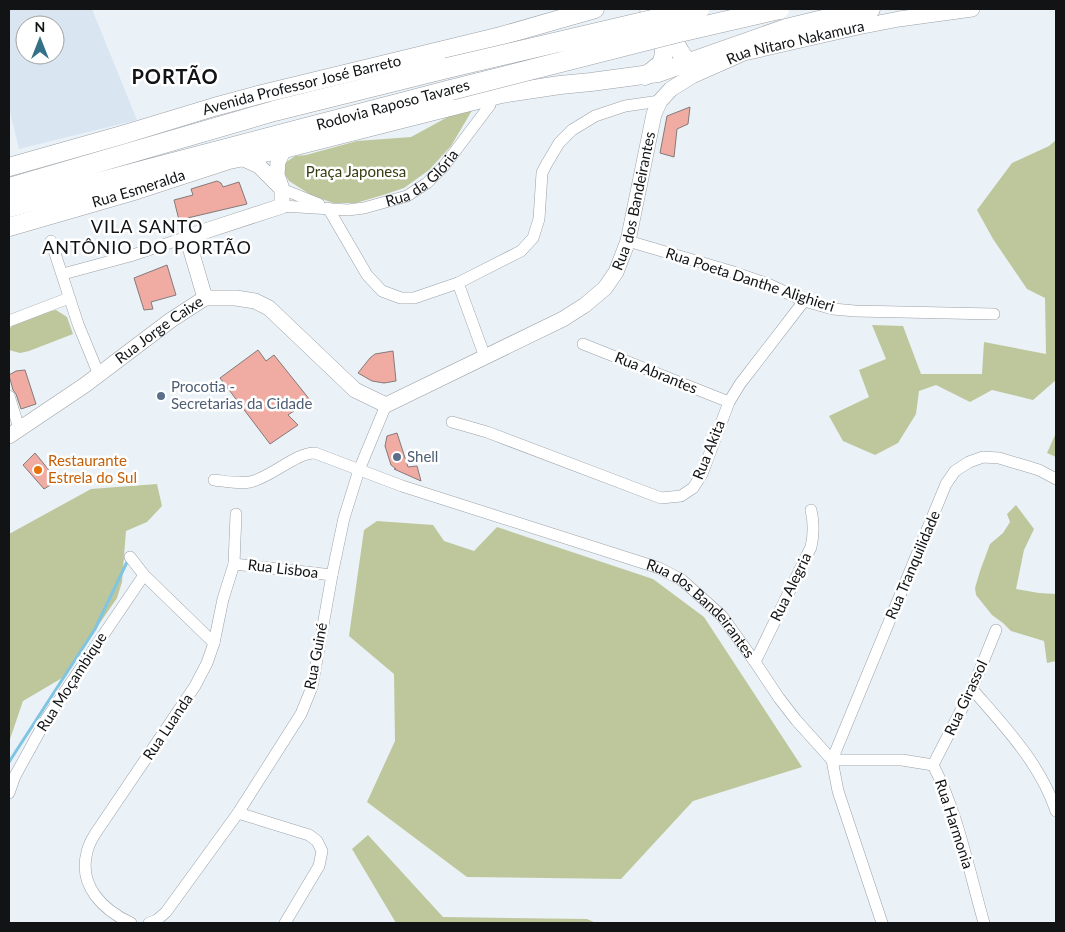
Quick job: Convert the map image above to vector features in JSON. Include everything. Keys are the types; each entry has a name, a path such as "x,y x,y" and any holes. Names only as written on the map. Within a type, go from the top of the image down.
{"highway":[{"name":"Avenida Professor José Barreto","path":"9,164 122,135 262,94 501,36 594,9"},
{"path":"660,9 675,45 682,57 689,63"},
{"path":"645,76 660,63 663,57 660,9"},
{"name":"Rodovia Raposo Tavares","path":"9,188 274,111 699,9"},
{"name":"Rodovia Raposo Tavares","path":"9,207 451,90 675,33 779,9"},
{"path":"239,158 560,85 658,74 786,28 871,9"},
{"name":"Rua Esmeralda","path":"9,228 239,158"}],"main road":[{"name":"Rua Nitaro Nakamura","path":"660,101 671,89 692,76 744,54 858,26 972,9"},
{"name":"Rua dos Bandeirantes","path":"386,405 563,320 605,288 616,272 628,242 654,114 660,101"},
{"path":"205,298 187,237 282,206 282,189 277,175 278,162 284,149"},
{"path":"239,158 260,166 282,189"},
{"name":"Rua Jorge Caixe","path":"14,432 61,402 171,320 205,298 236,298 255,301 270,308 355,390 386,405"}],"street":[{"name":"Rua da Glória","path":"282,206 348,210 364,208 407,196 427,183 444,166 496,99"},
{"path":"282,189 328,208 367,275 382,291 401,298 414,298 458,283 521,251 533,238 538,219 542,173 559,143 572,130 595,116 625,106 660,101"},
{"path":"63,274 130,256 187,237"},
{"path":"51,240 78,324 99,374"},
{"name":"Rua Poeta Danthe Alighieri","path":"628,242 730,271 768,284 804,301 833,309 994,314"},
{"path":"458,283 485,357"},
{"path":"9,321 69,298"},
{"name":"Rua Akita","path":"452,422 487,432 660,498 680,496 693,488 702,474 729,402 740,384 804,301"},
{"name":"Rua Abrantes","path":"583,344 729,402"},
{"path":"9,396 14,432"},
{"name":"Rua Guiné","path":"148,923 158,920 166,912 238,813 301,714 312,687 344,518 359,470 386,405"},
{"name":"Rua dos Bandeirantes","path":"214,480 250,482 305,455 315,453 402,486 659,568 682,580 722,616 779,698 832,760"},
{"name":"Rua Tranquilidade","path":"832,760 946,484 956,471 969,462 983,457 999,458 1039,470 1056,479"},
{"name":"Rua Alegria","path":"755,662 811,547 814,519 811,510"},
{"name":"Rua Luanda","path":"131,923 119,917 96,897 88,884 85,871 87,851 95,834 195,686 207,664 234,564 236,514"},
{"path":"130,557 144,575 214,642"},
{"name":"Rua Lisboa","path":"234,564 332,575"},
{"name":"Rua Moçambique","path":"9,794 15,776 47,718 144,575"},
{"name":"Rua Girassol","path":"933,765 972,689 996,630"},
{"path":"972,689 1036,767 1056,811"},
{"path":"832,760 838,791 882,923"},
{"name":"Rua Harmonia","path":"832,760 902,760 933,765 954,813 984,923"},
{"path":"238,813 309,835 317,841 322,852 319,866 285,923"}],"shaded area":[{"path":"9,9 92,9 137,120 19,149 9,108"}],"green space":[{"name":"Praça Japonesa","path":"474,107 451,146 429,170 404,188 356,203 333,203 311,195 289,181 284,173 285,163 295,156 306,155 357,141 411,137 457,112"},
{"path":"1056,140 1056,380 1033,400 992,390 970,402 936,385 919,391 916,414 898,443 875,455 843,441 829,416 869,397 859,370 886,359 872,325 903,326 921,374 982,374 984,342 1046,354 1045,298 1027,289 993,239 977,210 1012,163 1049,146"},
{"path":"56,310 67,317 73,334 29,351 20,353 9,350 10,328 23,317"},
{"path":"1056,433 1056,457 1047,453"},
{"path":"157,484 162,506 147,522 126,531 122,582 117,598 62,678 23,701 9,742 9,534 91,489"},
{"path":"1016,505 1034,529 1024,550 1016,589 1056,594 1056,661 1047,663 1044,641 1011,631 992,615 976,595 975,588 990,544 1003,533 1010,522 1007,514"},
{"path":"377,521 433,525 444,541 474,551 497,527 653,579 704,617 802,767 693,801 621,879 467,877 367,802 395,741 394,674 349,636 364,530"},
{"path":"368,835 443,917 587,919 596,923 396,923 352,849"}],"building":[{"path":"690,107 688,124 677,129 674,157 660,153 667,116"},
{"path":"217,181 223,187 239,182 247,204 179,220 174,200 193,195 191,189"},
{"path":"167,265 176,295 151,302 153,309 144,310 134,278"},
{"path":"258,350 266,361 274,355 310,400 288,415 298,425 270,444 220,378"},
{"path":"393,351 396,381 384,383 372,381 358,373 375,354"},
{"path":"25,370 36,404 21,409 9,375 16,371"},
{"name":"Shell","path":"397,433 408,467 417,466 421,481 394,469 396,469 391,465 385,446 387,436"},
{"name":"Restaurante Estrela do Sul","path":"35,453 53,475 49,478 52,484 44,489 23,465"}],"waterway":[{"path":"9,762 95,629 128,560"}],"place":[{"name":"Procotia - Secretarias da Cidade","path":"161,396"},
{"name":"Shell","path":"397,457"},
{"name":"Restaurante Estrela do Sul","path":"38,470"}],"district":[{"name":"PORTÃO","path":"175,77"},
{"name":"VILA SANTO ANTÔNIO DO PORTÃO","path":"147,237"}]}
